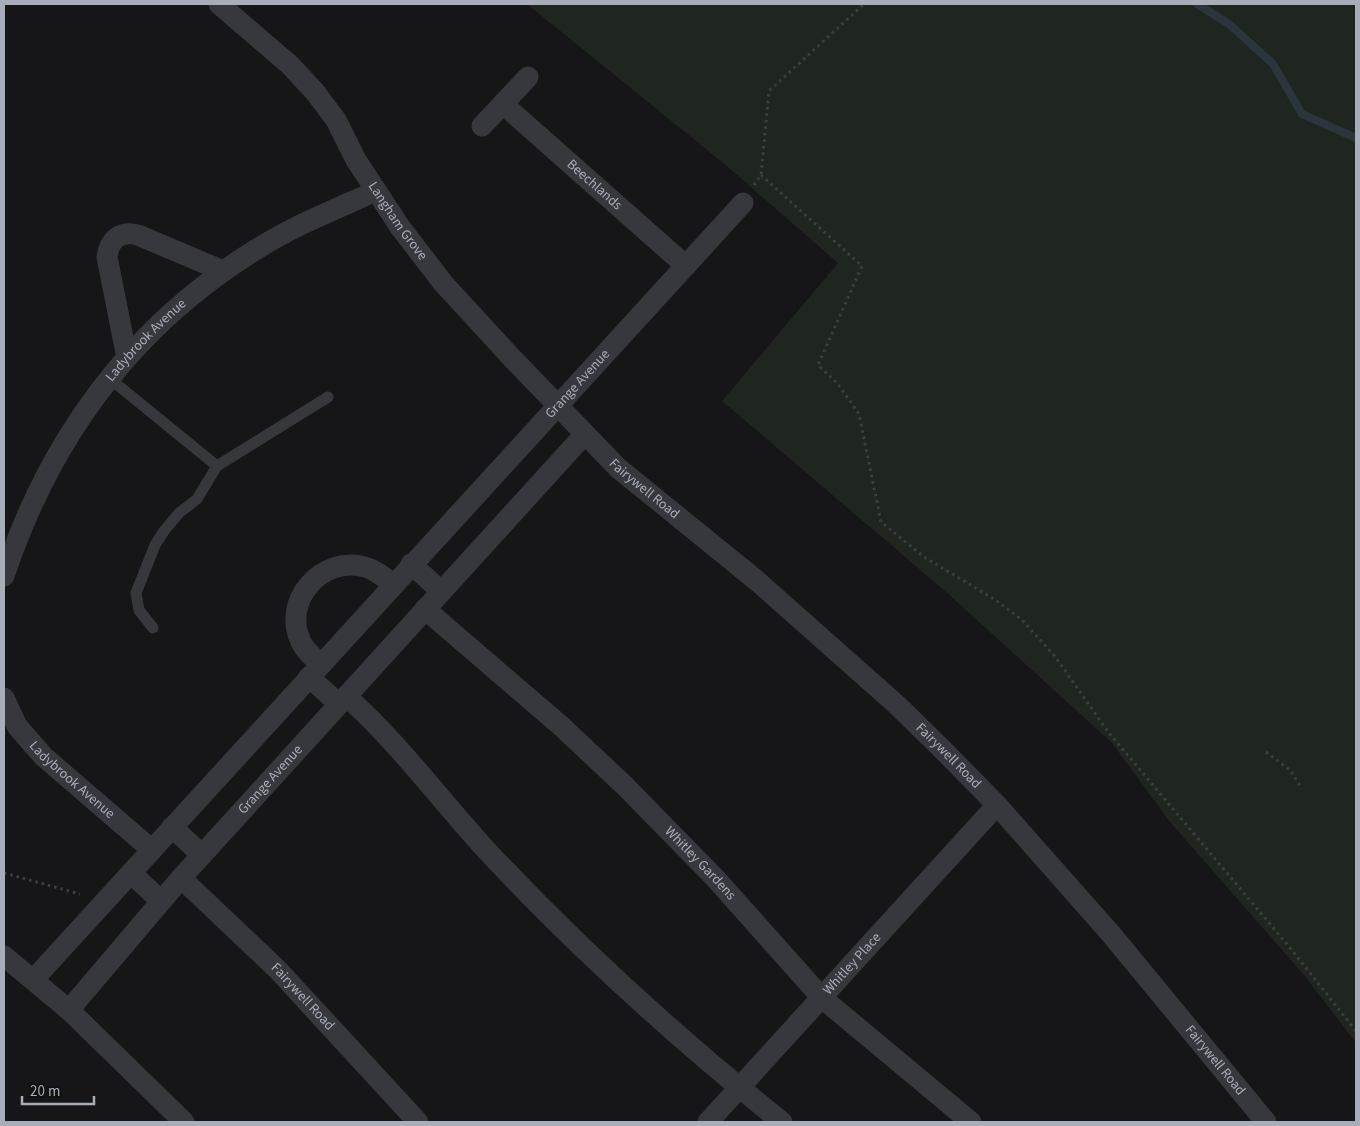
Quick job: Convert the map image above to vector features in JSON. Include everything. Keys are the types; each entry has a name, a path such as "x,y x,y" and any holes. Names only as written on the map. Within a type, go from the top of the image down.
{"street":[{"name":"Langham Grove","path":"219,4 290,65 315,92 336,120 356,160 400,227 443,283 584,435"},
{"path":"482,126 528,77"},
{"name":"Beechlands","path":"503,104 686,266"},
{"name":"Ladybrook Avenue","path":"4,576 19,533 41,482 86,408 127,358 192,295 223,272 283,234 376,191"},
{"name":"Grange Avenue","path":"34,979 394,585 411,564 743,203"},
{"path":"127,358 107,257 109,247 114,239 123,234 138,235 223,272"},
{"name":"Grange Avenue","path":"69,1010 202,855 584,435"},
{"name":"Fairywell Road","path":"584,435 640,488 756,580 853,665 904,712 997,805 1111,934 1266,1122"},
{"path":"411,564 441,591"},
{"path":"394,585 370,569 354,566 331,568 312,580 299,604 298,631 315,671 342,700 375,724 488,852 577,943 680,1038 782,1122"},
{"name":"Whitley Gardens","path":"425,609 560,725 625,786 743,907 822,998 971,1122"},
{"name":"Ladybrook Avenue","path":"4,698 17,726 43,756 152,850"},
{"name":"Whitley Place","path":"708,1122 997,805"},
{"path":"172,827 202,855"},
{"path":"131,873 161,901"},
{"name":"Fairywell Road","path":"182,878 307,1000 418,1122"},
{"path":"4,956 69,1010 184,1122"}],"lane":[{"path":"109,378 217,466"},
{"path":"153,628 139,610 135,598 150,558 164,531 179,513 197,499 217,466 328,397"}],"path":[{"path":"743,203 761,175 769,91 864,4"},
{"path":"761,175 862,266 818,365 838,384 859,414 881,522 924,557 994,599 1021,619 1054,655 1109,733 1291,949 1356,1032"},
{"path":"1266,752 1290,770 1302,789"},
{"path":"4,873 88,896 101,907"}],"shaded area":[{"path":"527,4 1356,4 1356,1043 1304,975 1170,822 1112,743 945,591 722,401 838,263 728,167"}],"waterway":[{"path":"1197,4 1229,24 1273,64 1302,114 1356,138"}]}
